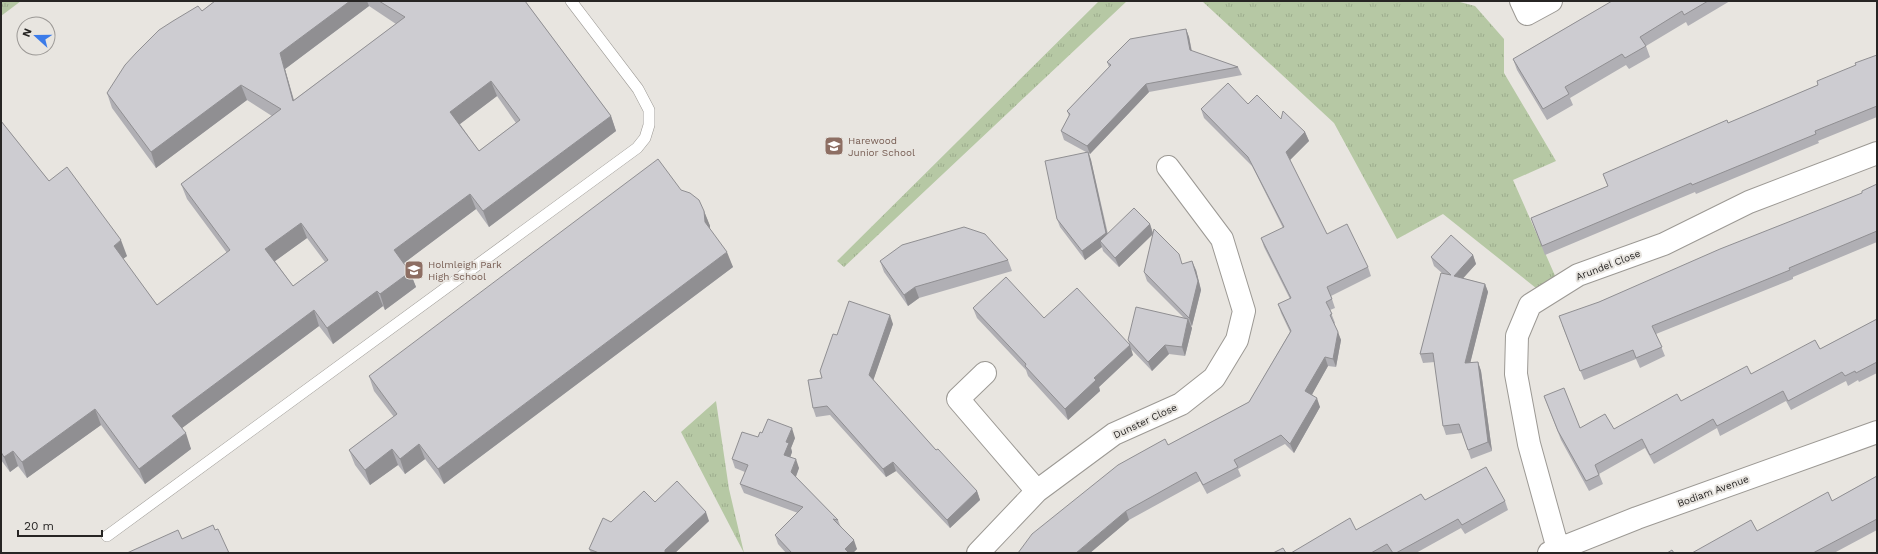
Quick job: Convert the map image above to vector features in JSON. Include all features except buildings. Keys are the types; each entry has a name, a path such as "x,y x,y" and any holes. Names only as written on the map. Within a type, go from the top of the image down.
{"street":[{"path":"1521,1 1528,14 1551,1"},
{"name":"Arundel Close","path":"1554,551 1529,444 1516,374 1517,336 1530,305 1578,275 1664,244 1749,202 1877,154"},
{"name":"Dunster Close","path":"978,553 1038,491 1114,434 1181,404 1214,378 1237,340 1244,311 1222,239 1168,167"},
{"path":"985,373 958,399 1038,491"},
{"name":"Bodiam Avenue","path":"1554,551 1637,518 1877,432"}],"lane":[{"path":"107,536 637,148 645,138 649,125 649,110 638,89 571,1"}],"green space":[{"path":"1,1 21,1 1,16"},
{"path":"1099,1 1127,1 844,267 837,261"},
{"path":"1202,1 1456,1 1475,6 1504,39 1504,73 1556,161 1513,180 1560,287 1546,296 1443,214 1397,239 1334,123"},
{"path":"716,401 729,489 744,553 681,432"}],"place":[{"name":"Harewood Junior School","path":"834,146"},
{"name":"Holmleigh Park High School","path":"414,270"}]}
